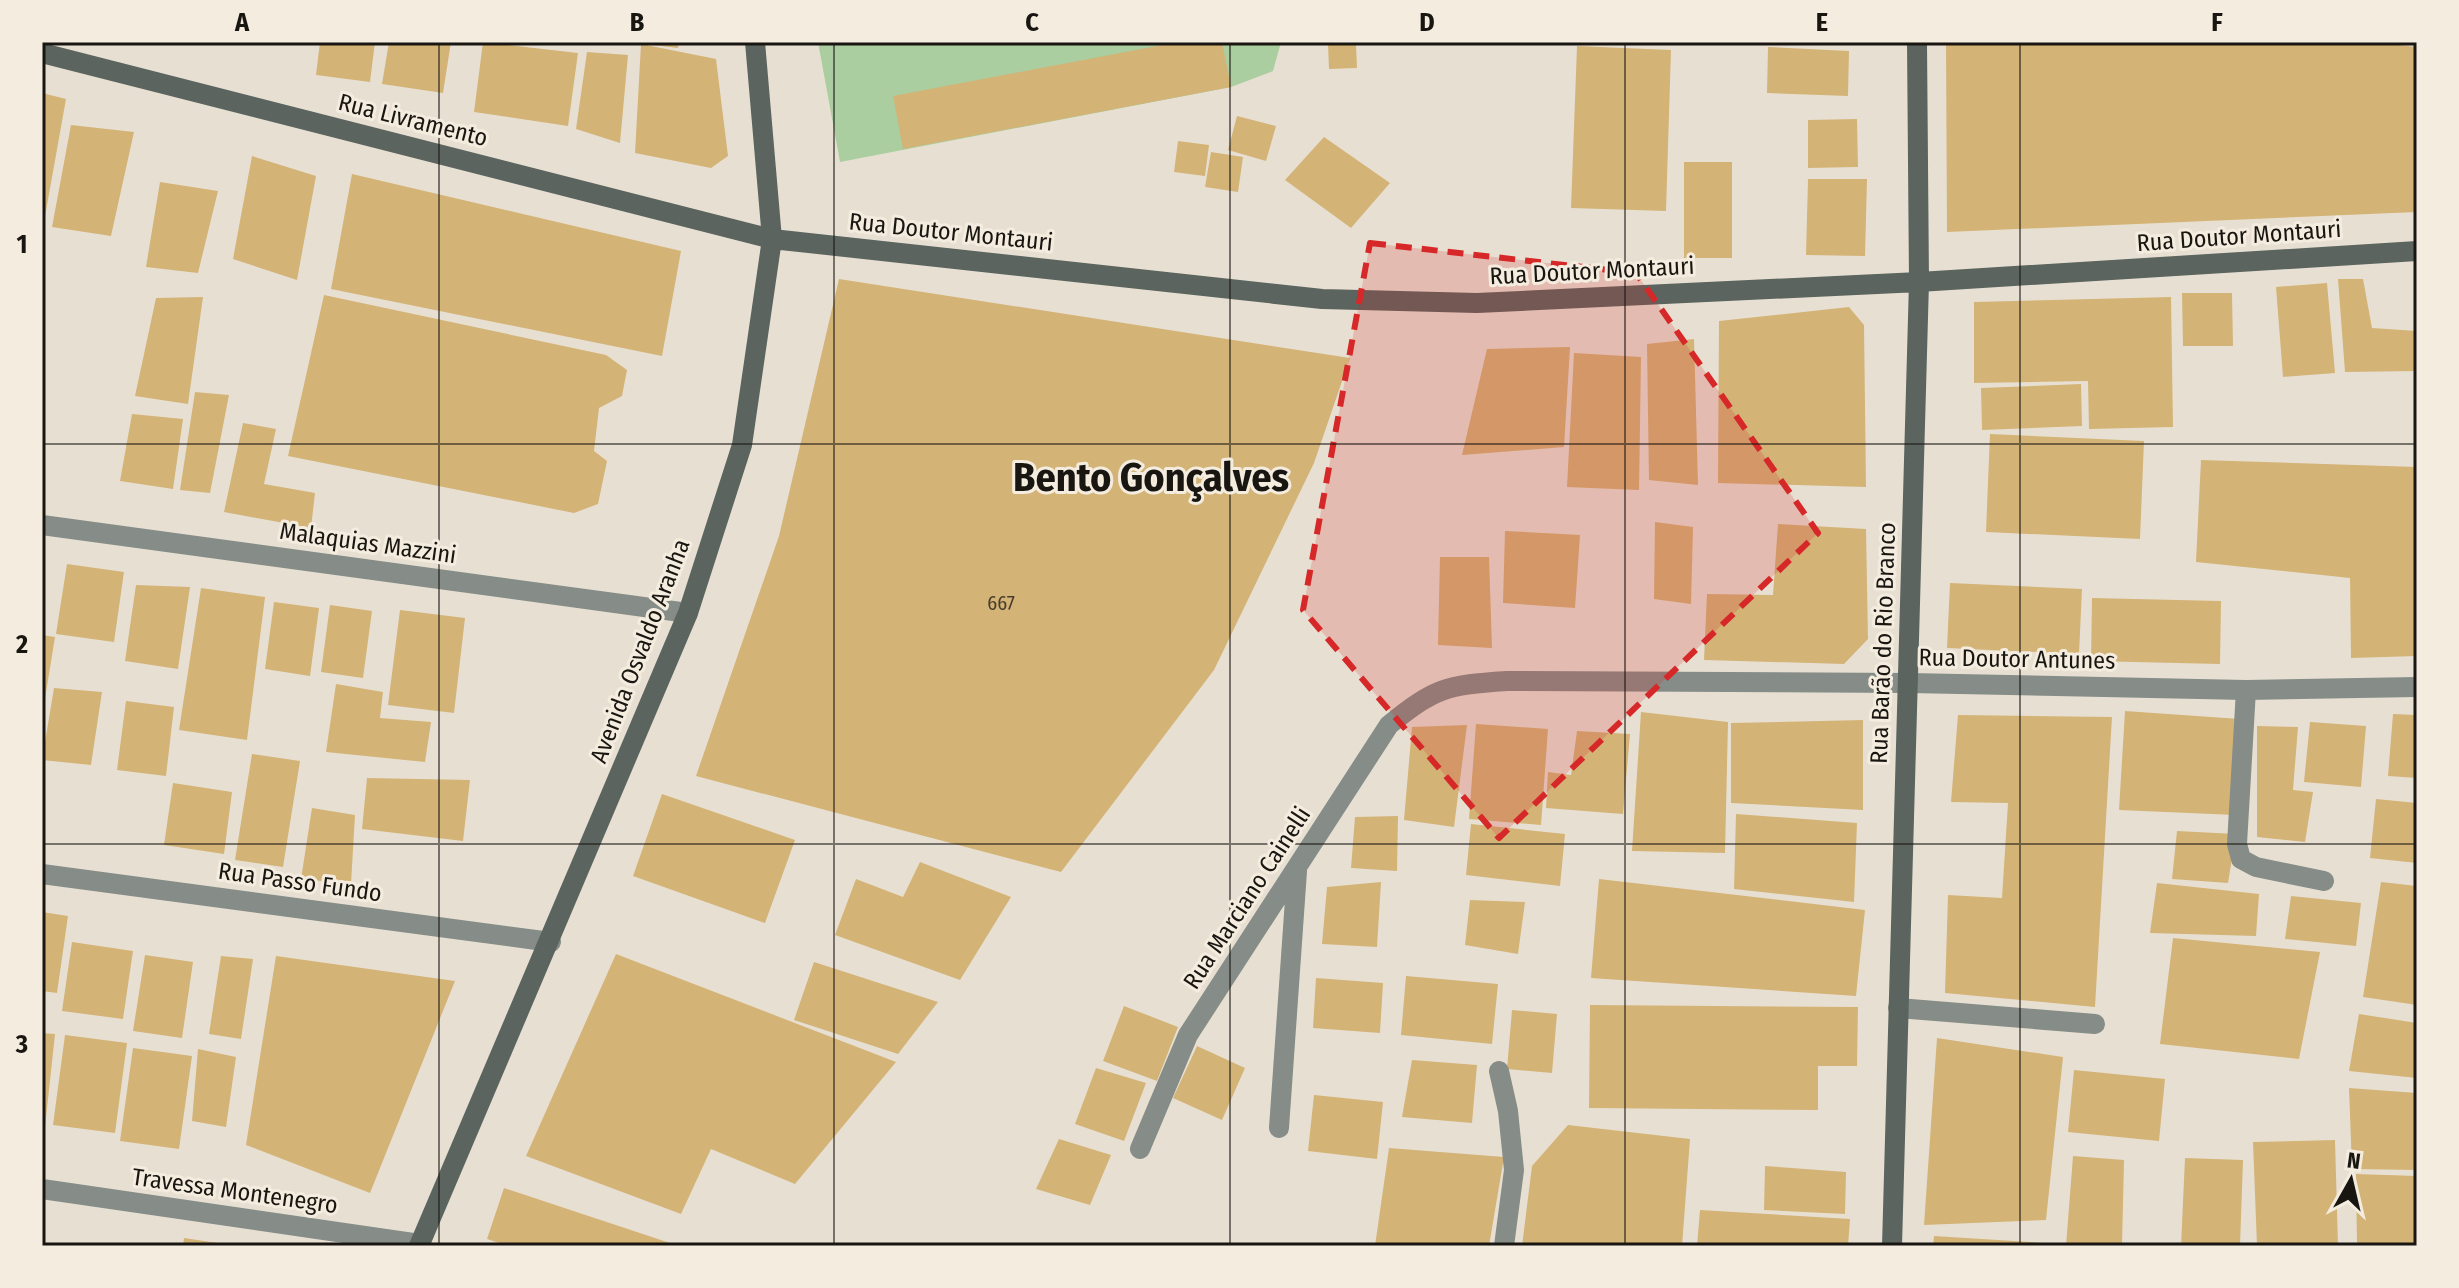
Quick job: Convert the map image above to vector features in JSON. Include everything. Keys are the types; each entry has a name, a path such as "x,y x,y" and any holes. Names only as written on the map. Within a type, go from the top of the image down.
{"main road":[{"name":"Avenida Osvaldo Aranha","path":"420,1245 688,613 742,445 772,239 755,42"},
{"name":"Rua Barão do Rio Branco","path":"1892,1246 1919,282 1917,42"},
{"name":"Rua Livramento","path":"42,53 772,239"},
{"name":"Rua Doutor Montauri","path":"772,239 1322,299 1477,303 1919,282 2417,251"}],"street":[{"name":"Malaquias Mazzini","path":"42,525 688,613"},
{"name":"Rua Doutor Antunes","path":"1426,694 1463,684 1507,681 1909,683 2246,690 2417,687"},
{"path":"2246,690 2237,844 2241,859 2256,867 2324,881"},
{"name":"Rua Marciano Cainelli","path":"1140,1149 1188,1035 1389,725 1426,694"},
{"path":"1279,1128 1297,871"},
{"name":"Rua Passo Fundo","path":"42,874 551,942"},
{"path":"1898,1008 2095,1024"},
{"path":"1499,1071 1508,1111 1514,1170 1504,1246"},
{"name":"Travessa Montenegro","path":"42,1189 420,1245"}],"highlighted area":[{"path":"1370,243 1636,273 1818,533 1499,838 1303,610"}],"green space":[{"path":"818,42 1281,42 1273,71 1231,87 840,162"}],"building":[{"path":"320,42 375,42 370,82 316,75"},
{"path":"389,42 451,42 443,93 382,84"},
{"path":"483,42 578,53 568,126 474,112"},
{"path":"644,42 679,42 678,48"},
{"path":"1178,42 1222,42 1231,87 903,149 893,96"},
{"path":"1946,42 2371,42 2417,47 2417,212 1947,232"},
{"path":"641,44 716,59 728,156 711,168 635,153"},
{"path":"1328,44 1356,44 1357,68 1329,69"},
{"path":"1577,46 1671,50 1666,211 1571,208"},
{"path":"1768,47 1849,51 1848,96 1767,93"},
{"path":"587,52 628,55 620,143 576,129"},
{"path":"42,93 66,99 44,222 42,222"},
{"path":"1237,116 1276,126 1266,161 1228,150"},
{"path":"1857,119 1858,167 1808,168 1808,120"},
{"path":"71,125 134,132 111,236 52,227"},
{"path":"1324,137 1390,183 1351,228 1285,180"},
{"path":"1178,141 1209,145 1205,176 1174,172"},
{"path":"1211,152 1243,157 1238,192 1205,187"},
{"path":"252,156 316,176 297,280 233,259"},
{"path":"1684,162 1732,162 1732,258 1684,258"},
{"path":"352,174 681,251 662,356 331,289"},
{"path":"1808,179 1867,179 1865,256 1806,255"},
{"path":"160,182 218,191 198,273 146,267"},
{"path":"839,279 1350,358 1314,463 1214,670 1061,872 696,776 779,536"},
{"path":"2338,279 2363,279 2372,328 2417,331 2417,371 2345,372"},
{"path":"2327,283 2335,373 2283,377 2276,287"},
{"path":"2182,293 2232,293 2233,346 2183,346"},
{"path":"324,295 606,355 627,370 622,396 599,408 594,451 607,461 598,504 574,513 288,456"},
{"path":"203,297 188,404 135,396 156,298"},
{"path":"2171,297 2173,427 2089,429 2088,381 1974,383 1974,302"},
{"path":"1849,307 1864,325 1866,487 1718,483 1719,321"},
{"path":"1694,339 1698,485 1649,480 1647,344"},
{"path":"1570,347 1564,447 1462,455 1487,349"},
{"path":"1574,353 1641,357 1639,490 1567,487"},
{"path":"2081,384 2082,426 1982,430 1981,388"},
{"path":"195,392 229,395 210,493 180,490"},
{"path":"132,414 183,419 173,489 120,481"},
{"path":"243,423 276,429 264,484 315,493 311,528 224,512"},
{"path":"1990,434 2144,441 2140,539 1986,532"},
{"path":"2201,460 2417,467 2417,656 2351,658 2350,578 2196,562"},
{"path":"1655,522 1693,527 1691,604 1654,599"},
{"path":"1778,524 1866,529 1868,639 1844,664 1704,660 1707,594 1773,595"},
{"path":"1505,531 1580,535 1575,608 1503,603"},
{"path":"1440,557 1489,557 1492,648 1438,645"},
{"path":"67,564 124,572 114,642 56,634"},
{"path":"1950,583 2082,589 2079,654 1947,648"},
{"path":"136,585 190,587 178,669 125,661"},
{"path":"201,588 265,597 247,740 179,730"},
{"path":"2092,598 2221,601 2220,664 2091,661"},
{"path":"274,602 319,608 310,676 265,669"},
{"path":"330,605 372,611 363,678 321,672"},
{"path":"400,610 465,618 454,713 388,705"},
{"path":"42,635 55,637 44,705 42,705"},
{"path":"336,684 383,692 380,718 431,722 425,762 326,752"},
{"path":"54,688 102,692 91,765 42,760"},
{"path":"126,701 174,707 166,776 117,770"},
{"path":"2125,711 2240,719 2235,815 2119,810"},
{"path":"1641,712 1728,722 1725,853 1632,851"},
{"path":"2393,714 2417,715 2417,778 2388,776"},
{"path":"1958,715 2112,717 2095,1007 1945,993 1948,895 2002,898 2008,803 1951,802"},
{"path":"1863,720 1863,810 1731,803 1731,723"},
{"path":"2310,722 2366,726 2361,787 2304,782"},
{"path":"1476,724 1548,729 1541,825 1469,819"},
{"path":"1467,725 1454,827 1404,820 1412,727"},
{"path":"2257,726 2298,727 2293,790 2313,792 2305,842 2257,837"},
{"path":"1577,731 1630,734 1623,814 1546,808 1548,772 1571,775"},
{"path":"252,754 300,761 283,867 235,860"},
{"path":"367,778 470,780 463,841 362,829"},
{"path":"173,783 232,792 224,854 164,845"},
{"path":"662,794 795,840 765,923 633,876"},
{"path":"2376,799 2417,803 2417,863 2370,858"},
{"path":"312,808 355,815 351,884 301,879"},
{"path":"1736,814 1857,823 1854,902 1734,889"},
{"path":"1398,816 1397,871 1351,868 1355,817"},
{"path":"1471,824 1565,834 1560,886 1466,875"},
{"path":"2177,831 2236,834 2228,883 2172,879"},
{"path":"920,862 1011,897 960,980 835,935 856,879 903,897"},
{"path":"1599,879 1865,910 1856,996 1591,978"},
{"path":"1381,882 1377,947 1322,944 1327,887"},
{"path":"2381,882 2417,886 2417,1005 2363,997"},
{"path":"2157,883 2259,894 2256,936 2150,933"},
{"path":"2291,896 2361,903 2356,946 2285,939"},
{"path":"1470,900 1525,902 1518,954 1465,945"},
{"path":"42,912 68,916 57,993 42,991"},
{"path":"2173,938 2320,952 2299,1059 2160,1044"},
{"path":"72,942 133,951 123,1019 62,1011"},
{"path":"616,954 896,1062 795,1184 711,1149 681,1214 526,1156"},
{"path":"145,955 193,962 182,1038 133,1031"},
{"path":"221,956 253,959 241,1039 209,1034"},
{"path":"276,956 455,981 370,1193 246,1145"},
{"path":"814,962 938,1002 898,1054 794,1020"},
{"path":"1406,976 1498,984 1492,1044 1401,1035"},
{"path":"1316,978 1383,983 1380,1033 1313,1028"},
{"path":"1590,1005 1858,1007 1857,1066 1818,1066 1818,1110 1589,1108"},
{"path":"1124,1006 1178,1027 1157,1081 1103,1061"},
{"path":"1512,1010 1557,1014 1552,1073 1507,1069"},
{"path":"2359,1014 2417,1023 2417,1078 2349,1071"},
{"path":"42,1033 55,1034 45,1127 42,1127"},
{"path":"65,1035 127,1043 115,1133 53,1125"},
{"path":"1937,1038 2063,1057 2046,1220 1924,1225"},
{"path":"1197,1046 1245,1068 1222,1120 1173,1098"},
{"path":"133,1048 192,1056 179,1149 120,1141"},
{"path":"198,1049 236,1057 226,1127 192,1121"},
{"path":"1412,1060 1477,1065 1472,1123 1402,1117"},
{"path":"1096,1068 1146,1083 1124,1141 1075,1124"},
{"path":"2074,1070 2165,1079 2159,1141 2068,1132"},
{"path":"2349,1088 2417,1093 2417,1170 2352,1169"},
{"path":"1314,1095 1383,1102 1377,1159 1308,1151"},
{"path":"1568,1125 1690,1139 1682,1246 1522,1246 1532,1166"},
{"path":"1059,1139 1111,1155 1090,1205 1036,1189"},
{"path":"2335,1140 2338,1246 2257,1246 2253,1142"},
{"path":"1389,1148 1504,1157 1489,1246 1375,1246"},
{"path":"2073,1156 2124,1160 2122,1246 2066,1246"},
{"path":"2185,1158 2243,1160 2240,1246 2181,1246"},
{"path":"1765,1166 1846,1172 1845,1214 1764,1210"},
{"path":"2356,1174 2417,1176 2417,1246 2357,1245"},
{"path":"504,1188 676,1246 508,1246 487,1239"},
{"path":"1700,1210 1850,1219 1848,1246 1697,1246"},
{"path":"1934,1236 2044,1243 2044,1246 1933,1246"},
{"path":"184,1238 224,1244 224,1246 183,1246"}],"district":[{"name":"Bento Gonçalves","path":"1151,478"}]}
